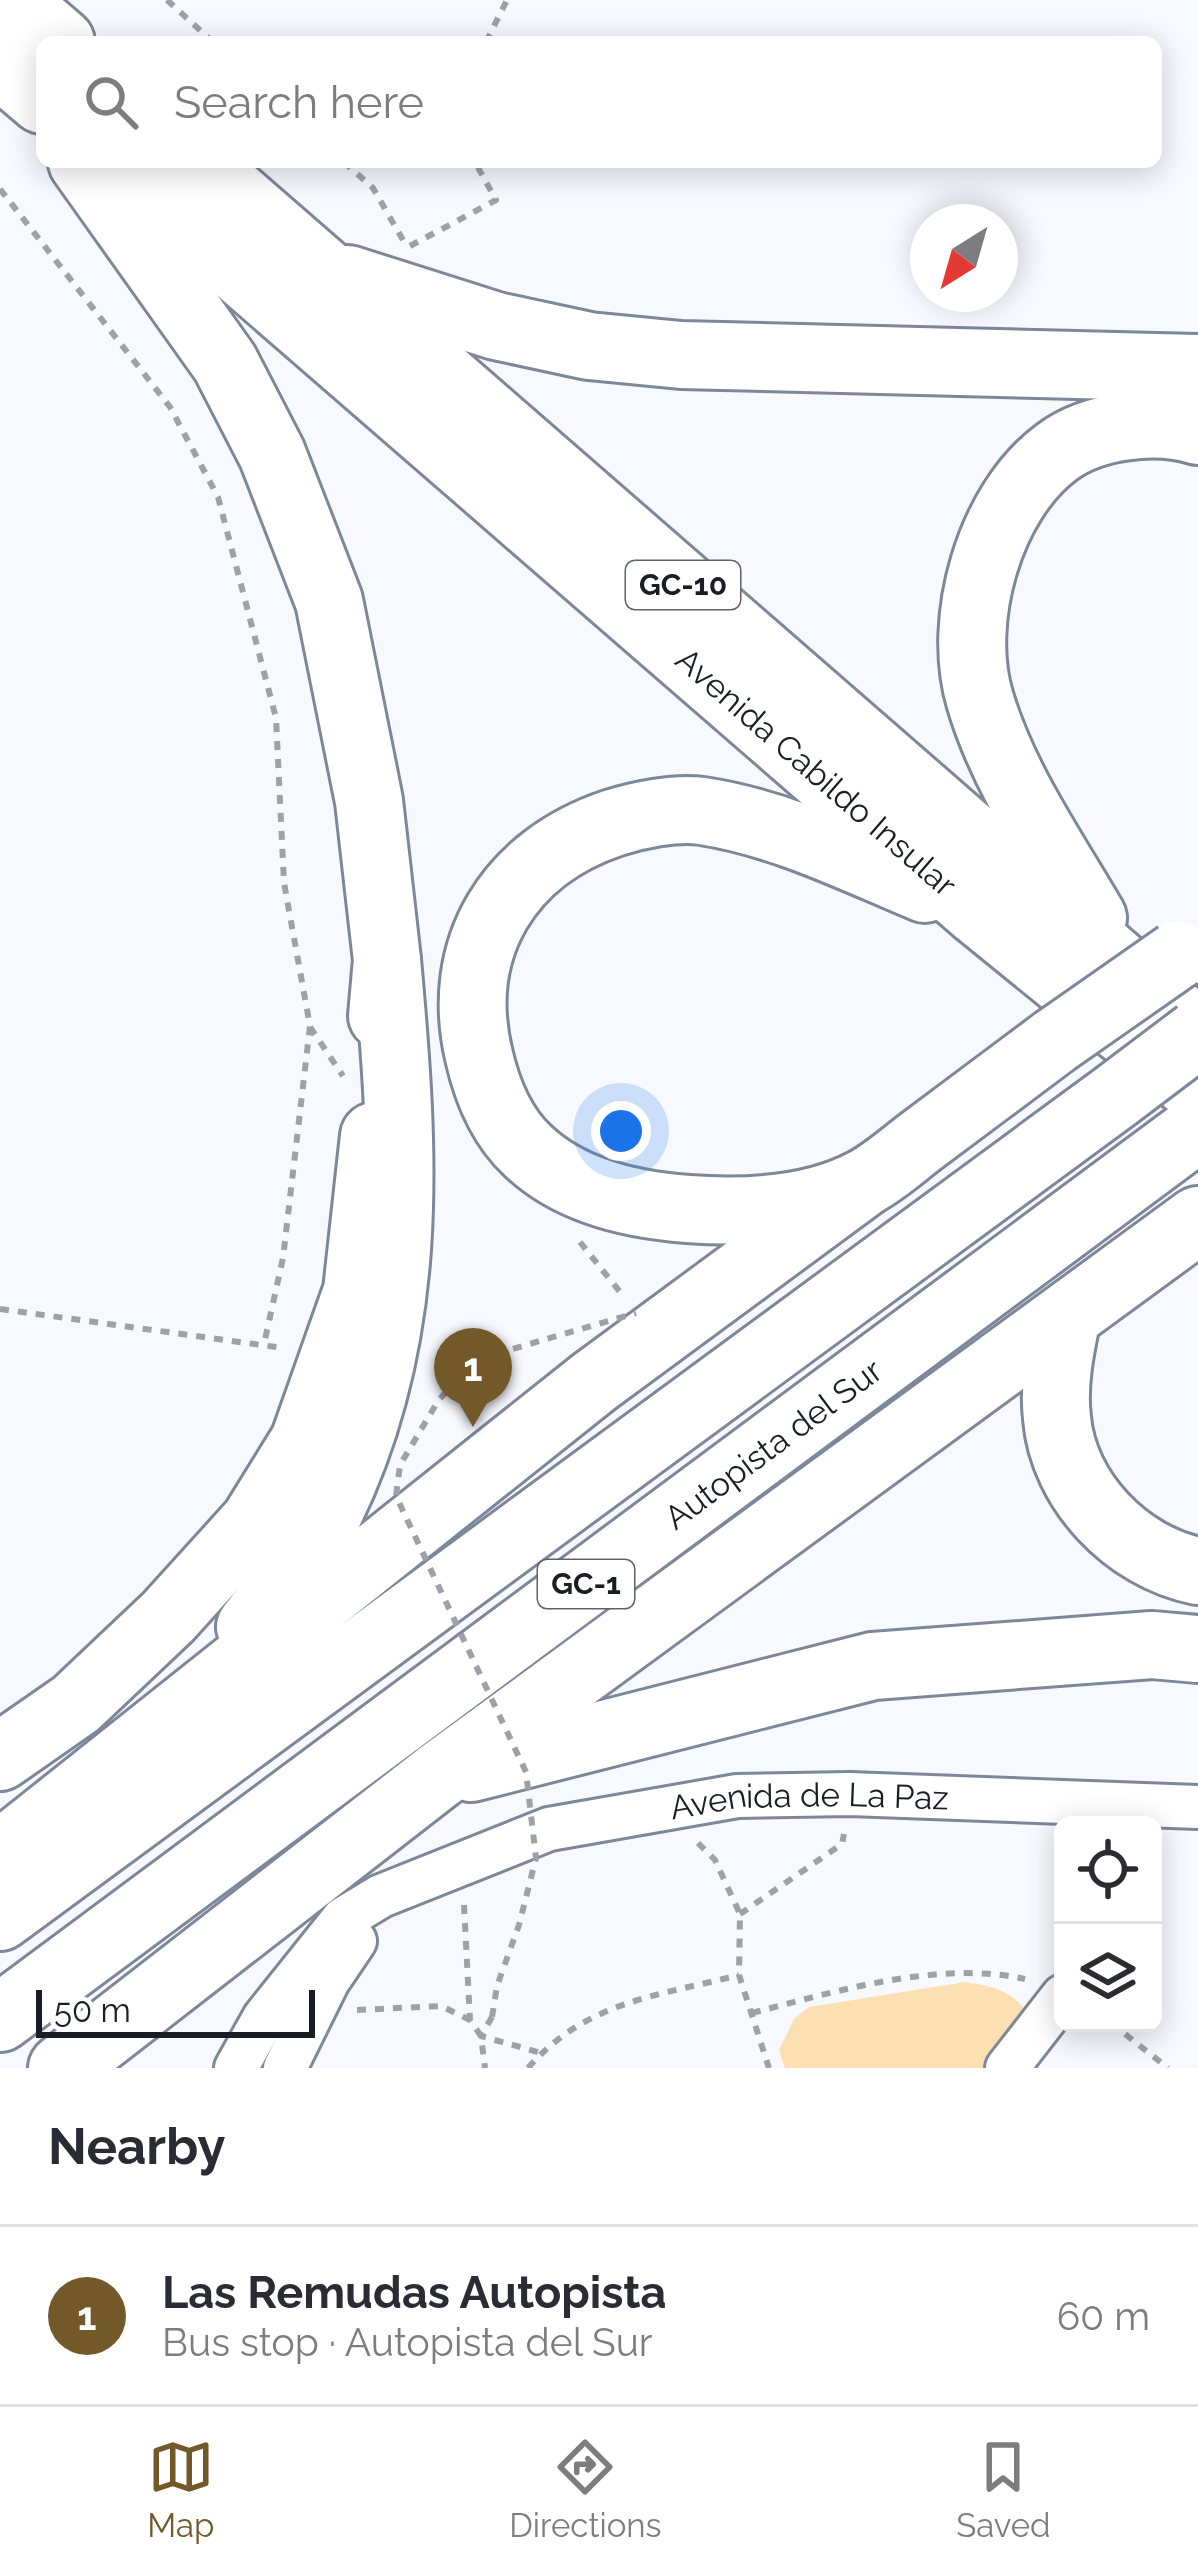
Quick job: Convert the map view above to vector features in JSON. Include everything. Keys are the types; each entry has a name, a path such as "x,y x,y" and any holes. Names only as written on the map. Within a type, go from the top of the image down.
{"main road":[{"path":"12,0 34,80"},
{"path":"0,1852 245,1634 323,1526 376,1398 397,1286 400,1096 369,801 329,601 272,454 226,363 86,168"},
{"name":"Avenida Cabildo Insular","path":"120,168 978,912 1189,1122"},
{"name":"Avenida Cabildo Insular","path":"205,168 1188,994"},
{"path":"325,272 496,326 589,346 681,355 1198,368"},
{"path":"1188,994 1100,931 998,750 979,698 970,648 975,599 988,552 1030,480 1058,451 1095,434 1132,426 1198,431"},
{"path":"864,1183 800,1204 736,1213 610,1196 563,1177 512,1135 486,1087 472,1025 480,944 522,874 551,850 631,818 698,810 783,830 978,912"},
{"path":"0,1757 76,1704 168,1617 254,1522 304,1442 357,1291 386,960"},
{"path":"0,1852 594,1382 1055,1041 1188,994"},
{"name":"GC-1","path":"0,1917 1117,1096 1188,994"},
{"name":"Autopista del Sur","path":"0,2018 1189,1122"},
{"path":"62,2068 439,1776 1198,1220"},
{"path":"1067,1317 1057,1420 1069,1464 1087,1499 1117,1530 1156,1556 1198,1571"},
{"path":"439,1776 874,1666 1151,1645 1198,1649"}],"street":[{"name":"Avenida de La Paz","path":"236,2068 264,2018 344,1919 381,1896 549,1829 737,1796 850,1794 1198,1807"},
{"name":"Avenida de La Paz","path":"284,2068 316,2003 358,1936 451,1867"},
{"path":"1007,2068 1054,1990"}],"path":[{"path":"167,0 206,36"},
{"path":"489,36 507,0"},
{"path":"351,168 373,188 407,248 496,200 478,168"},
{"path":"0,189 170,407 218,497 276,718 284,883 310,1026 283,1258 263,1344"},
{"path":"310,1026 354,1093 376,1108"},
{"path":"481,2036 492,2017 536,1858 526,1772 396,1496 400,1465 438,1401 462,1374 502,1352 636,1313 585,1245 568,1233"},
{"path":"0,1309 334,1357"},
{"path":"740,1914 842,1844 850,1794"},
{"path":"662,1807 715,1860 740,1914 739,1975 769,2068"},
{"path":"451,1867 463,1919 470,2020"},
{"path":"752,2013 857,1985 989,1971 1054,1990"},
{"path":"528,2068 549,2043 618,2003 739,1975"},
{"path":"316,2003 366,2011 441,2006 470,2020 481,2036 485,2068"},
{"path":"1122,2032 1168,2068"},
{"path":"481,2036 541,2053"}],"shaded area":[{"path":"965,1982 1003,1991 1030,2018 996,2068 785,2068 779,2050 794,2019 809,2007"}],"place":[{"name":"Las Remudas Autopista","path":"473,1427"}]}
